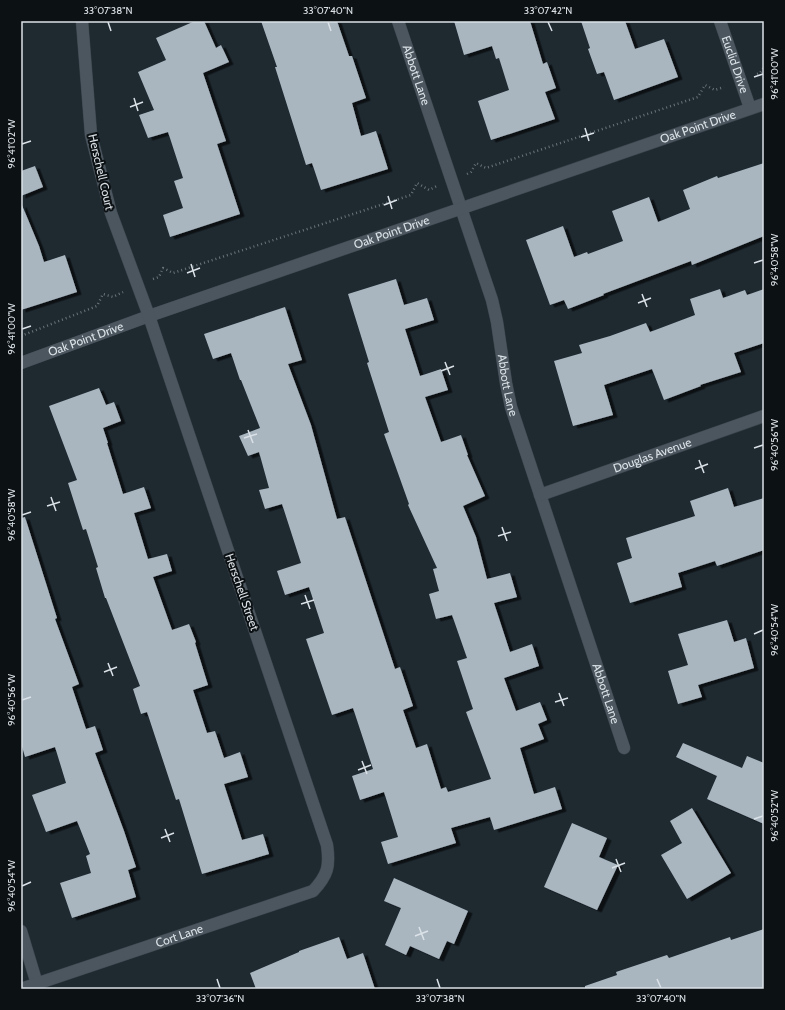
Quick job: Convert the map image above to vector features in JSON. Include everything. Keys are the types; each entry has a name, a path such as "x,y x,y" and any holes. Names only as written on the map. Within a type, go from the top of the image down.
{"street":[{"name":"Herschell Court","path":"82,21 91,135 111,213 149,316"},
{"name":"Abbott Lane","path":"398,21 492,300 498,322 506,383 512,407 624,748"},
{"name":"Euclid Drive","path":"720,21 750,108"},
{"name":"Oak Point Drive","path":"21,363 149,316 764,104"},
{"name":"Herschell Street","path":"149,316 327,845 329,858 327,870"},
{"name":"Douglas Avenue","path":"540,495 764,416"},
{"name":"Cort Lane","path":"21,989 313,891 322,881 327,870"},
{"path":"21,931 37,984"}],"path":[{"path":"21,336 97,306 103,294 113,297 158,277 163,268 173,273 411,195 417,183 429,190 471,172 476,163 486,168 698,97 706,85 715,90 760,73 764,66"}],"building":[{"path":"195,21 204,21 216,48 221,45 229,62 203,73 226,141 217,144 240,214 170,237 163,215 183,208 174,181 183,178 168,132 148,138 139,115 154,110 138,72 166,60 156,38"},
{"path":"261,21 337,21 349,56 352,56 366,98 352,103 361,136 376,131 388,169 321,190 312,163 306,165 275,67 277,67"},
{"path":"454,21 530,21 543,64 547,62 556,88 545,92 555,119 491,140 478,101 509,90 499,58 496,59 492,46 464,55"},
{"path":"581,21 625,21 635,49 664,39 678,77 614,100 604,72 597,74 588,49 590,48"},
{"path":"764,163 764,236 692,265 691,261 603,294 604,295 568,309 564,300 550,305 526,240 563,226 574,257 587,252 588,254 623,241 612,211 649,197 658,222 690,209 683,190 717,176 718,178"},
{"path":"35,166 43,187 21,196 21,171"},
{"path":"21,205 39,246 44,262 65,255 77,292 21,310"},
{"path":"396,279 404,305 427,298 434,320 405,329 420,376 441,369 448,390 425,397 441,442 461,435 467,455 485,496 463,506 476,537 487,579 510,573 517,597 494,603 510,652 532,644 539,666 504,678 516,711 540,702 547,720 538,724 544,739 520,748 534,794 555,787 562,809 494,830 490,817 451,828 456,843 388,864 381,842 398,837 384,792 360,800 352,776 373,769 353,708 332,715 306,639 324,633 309,587 285,595 277,571 301,563 282,504 265,509 259,490 269,488 259,452 248,456 239,436 260,428 240,380 231,353 213,359 204,334 285,307 302,360 288,364 311,425 337,519 345,517 395,669 400,667 413,706 403,710 416,748 427,744 441,789 446,787 448,792 491,779 466,712 473,709 457,661 467,658 452,615 436,619 429,594 439,591 433,569 437,568 408,505 409,504 384,434 389,432 367,363 369,362 348,294"},
{"path":"720,289 723,298 745,290 747,295 764,289 764,343 734,353 741,372 700,385 701,386 664,400 652,369 604,385 613,415 573,426 554,361 582,353 579,345 646,323 650,332 695,315 690,299"},
{"path":"99,388 106,405 114,402 121,421 103,428 123,494 144,487 151,508 134,513 148,559 167,554 172,571 153,577 172,630 189,624 196,642 195,643 208,685 193,690 207,733 215,731 224,758 240,752 248,777 224,784 242,840 263,834 269,854 202,874 179,799 176,800 147,712 141,714 133,689 140,686 105,598 96,568 98,567 86,529 83,530 68,483 77,480 49,406"},
{"path":"728,488 734,507 764,498 764,550 717,566 715,561 678,573 682,587 630,603 617,563 632,558 626,538 695,516 690,501"},
{"path":"25,517 57,618 55,619 79,684 72,687 86,729 95,726 103,750 95,753 136,867 128,870 136,897 72,918 60,883 91,873 86,856 90,854 77,821 46,832 32,795 66,783 55,747 25,757 21,743 21,518"},
{"path":"727,620 734,642 746,638 754,668 698,685 702,697 678,704 668,671 688,665 678,634"},
{"path":"683,743 742,768 747,756 764,763 764,824 707,799 717,776 676,757"},
{"path":"692,808 731,873 687,899 661,855 682,843 670,821"},
{"path":"572,823 607,838 599,857 618,865 597,910 544,887"},
{"path":"394,878 468,911 454,944 447,941 439,959 410,946 406,955 385,945 401,908 384,901"},
{"path":"764,929 764,989 585,989 585,986 617,975 616,972 667,955 669,958 730,937 731,940"},
{"path":"339,937 347,959 363,953 375,989 256,989 250,973 299,951"}]}
